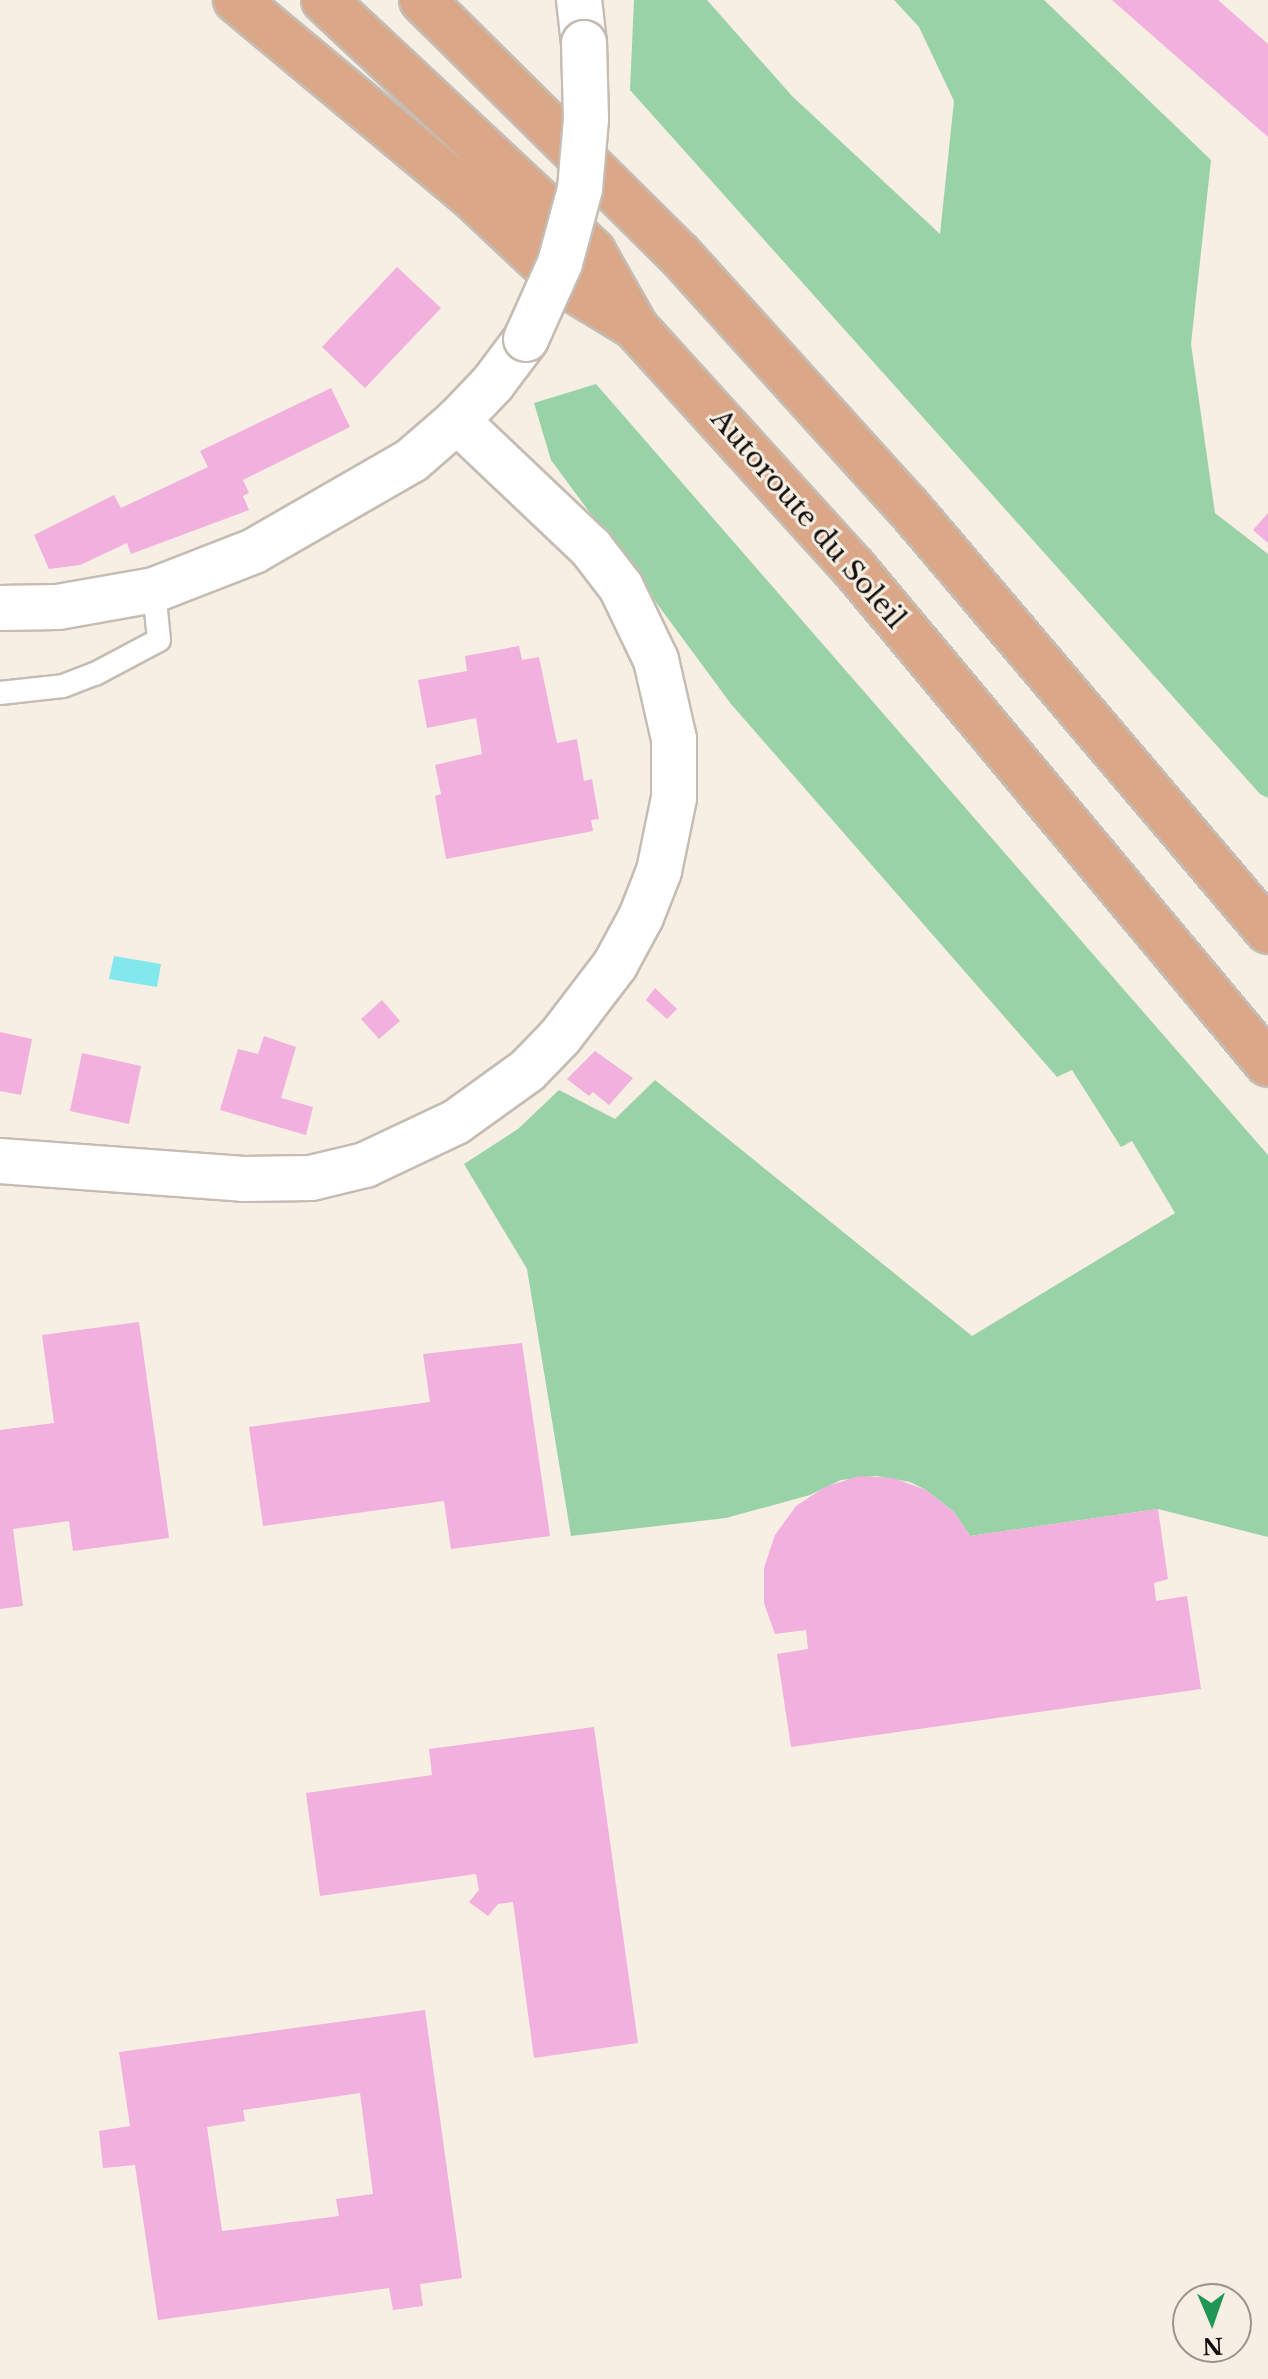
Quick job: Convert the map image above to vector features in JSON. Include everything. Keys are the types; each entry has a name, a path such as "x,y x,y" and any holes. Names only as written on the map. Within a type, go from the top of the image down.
{"highway":[{"path":"236,0 468,193 566,285 636,328"},
{"name":"Autoroute du Soleil","path":"324,0 593,252 636,328 853,567 1268,1064"},
{"path":"435,8 679,254 814,403 1128,761 1268,931"}],"street":[{"path":"0,608 58,607 154,590 266,544 412,460 457,421 493,383 526,339 560,263 580,189 586,119 584,43 579,0"},
{"path":"0,1161 243,1179 311,1178 365,1165 456,1122 527,1071 569,1026 615,965 641,917 659,871 674,798 674,739 656,660 621,587 591,548 563,518 457,421"}],"lane":[{"path":"0,693 63,686 95,674 159,640 154,590"}],"green space":[{"path":"634,0 707,0 792,96 940,234 954,101 919,27 894,0 1044,0 1211,160 1191,344 1215,513 1268,554 1268,798 1260,794 630,90"},
{"path":"596,384 1268,1155 1268,1537 1158,1509 970,1536 954,1512 926,1490 910,1482 876,1476 841,1480 810,1495 726,1518 571,1536 527,1269 464,1164 518,1129 559,1090 615,1119 655,1080 972,1336 1175,1213 1132,1141 1121,1147 1072,1070 1057,1077 731,704 551,460 534,403"}],"water":[{"path":"114,956 161,964 157,987 109,979"}],"building":[{"path":"1112,0 1218,0 1268,44 1268,137"},
{"path":"397,267 441,308 365,388 322,347"},
{"path":"331,388 350,427 243,480 249,493 243,496 249,510 131,554 127,543 80,565 49,569 34,535 114,495 121,508 208,467 200,451"},
{"path":"1268,513 1268,543 1253,530"},
{"path":"519,646 522,660 539,657 557,743 577,739 584,781 592,779 599,819 591,820 593,831 446,859 435,796 441,794 435,765 482,754 476,718 427,728 418,680 467,671 465,656"},
{"path":"655,988 677,1009 667,1019 646,1000"},
{"path":"382,1000 400,1021 379,1039 361,1019"},
{"path":"0,1032 32,1039 21,1095 0,1091"},
{"path":"264,1036 296,1047 281,1098 313,1107 306,1135 220,1110 238,1049 258,1054"},
{"path":"595,1051 633,1078 609,1105 593,1092 589,1096 567,1079"},
{"path":"82,1053 141,1066 129,1124 70,1111"},
{"path":"139,1322 169,1538 73,1551 69,1521 13,1529 23,1606 0,1609 0,1430 54,1423 42,1335"},
{"path":"522,1343 550,1536 451,1549 444,1501 263,1526 249,1427 430,1402 423,1354"},
{"path":"859,1476 893,1478 926,1490 954,1512 970,1536 1158,1509 1168,1579 1154,1583 1156,1601 1187,1596 1201,1689 791,1747 777,1654 808,1649 806,1630 775,1634 764,1603 764,1568 775,1535 796,1506 825,1487"},
{"path":"594,1727 638,2043 534,2058 513,1902 498,1904 488,1916 469,1902 479,1890 476,1874 320,1896 306,1793 432,1775 429,1749"},
{"path":"425,2010 462,2278 420,2284 423,2306 393,2310 389,2288 158,2320 135,2165 103,2168 99,2131 130,2126 119,2052","holes":["360,2093 373,2194 336,2199 339,2216 222,2231 207,2127 245,2121 243,2110"]}]}
